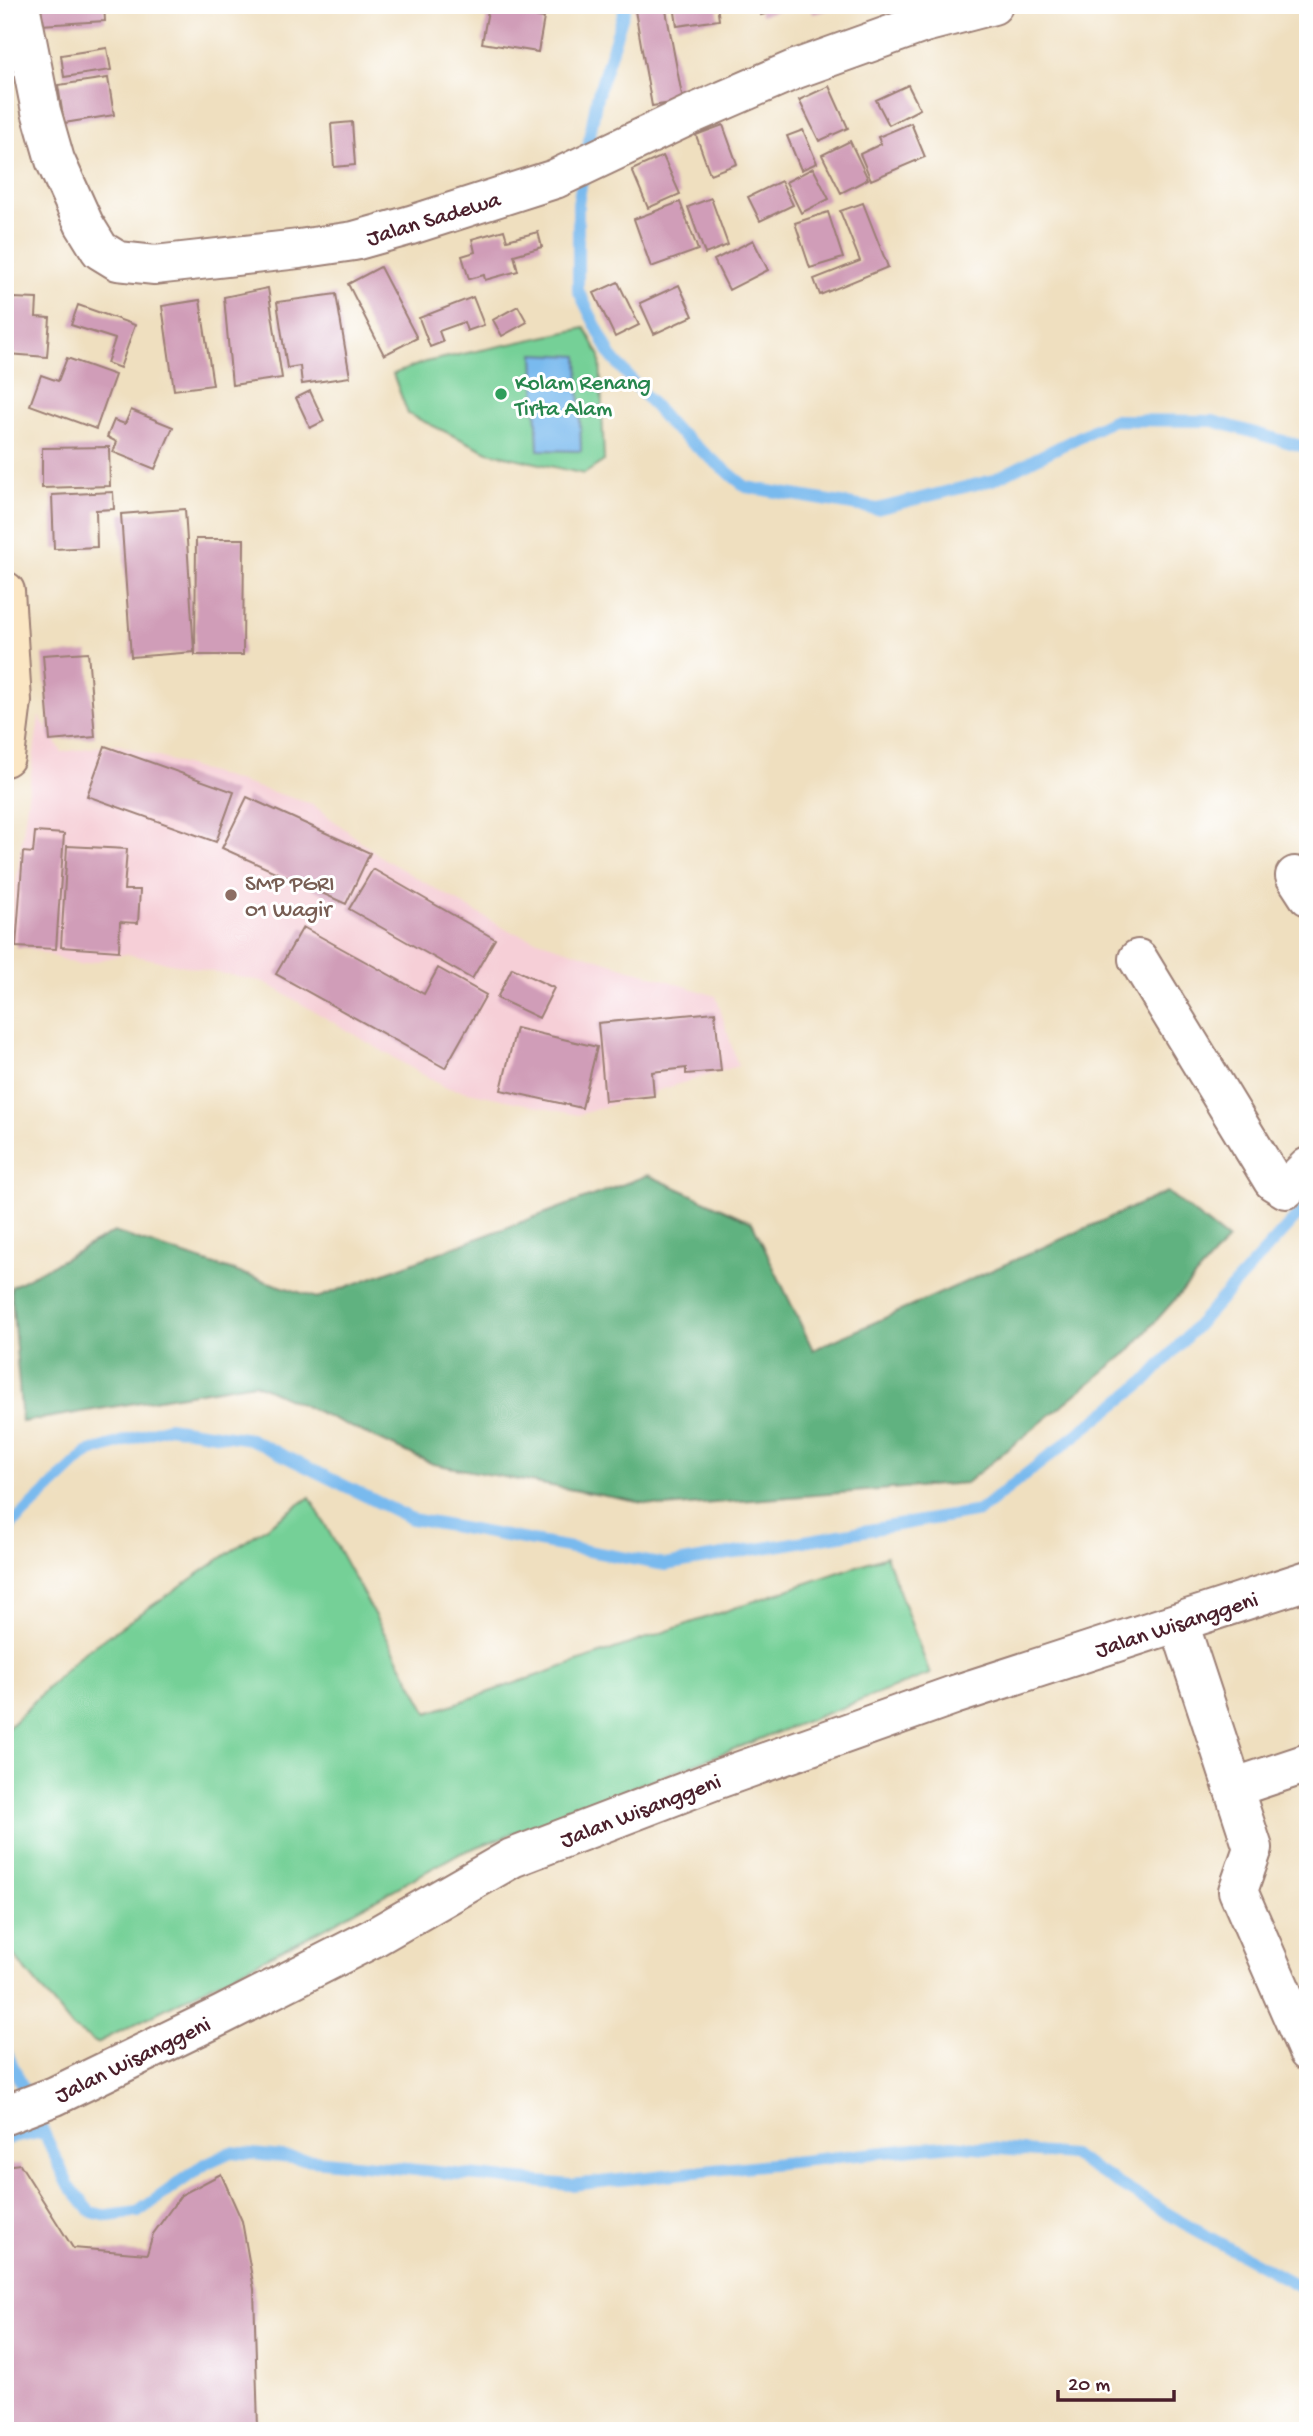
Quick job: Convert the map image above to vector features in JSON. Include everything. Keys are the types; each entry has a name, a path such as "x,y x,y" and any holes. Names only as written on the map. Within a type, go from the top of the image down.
{"main road":[{"path":"5,591 12,701 5,757"}],"street":[{"name":"Jalan Sadewa","path":"20,5 40,111 55,160 84,224 100,250 118,261 155,265 215,260 354,241 555,179 690,115 796,69 924,23 993,5"},
{"path":"1138,959 1273,1181 1286,1189 1308,1167"},
{"name":"Jalan Wisanggeni","path":"8,2115 55,2096 373,1938 512,1858 718,1779 954,1695 1308,1580"},
{"path":"1179,1623 1253,1848 1237,1891 1308,2052"},
{"path":"1233,1788 1308,1763"}],"shaded area":[{"name":"SMP PGRI 01 Wagir","path":"39,716 62,752 116,744 312,804 384,859 509,931 716,996 738,1066 578,1115 444,1087 264,982 126,954 79,965 8,941"}],"green space":[{"name":"Kolam Renang Tirta Alam","path":"585,328 600,356 604,461 584,474 488,452 408,414 393,374 425,362"},
{"path":"648,1175 752,1222 813,1350 1167,1192 1228,1240 1128,1352 966,1483 665,1507 433,1464 254,1383 22,1422 11,1287 114,1232 317,1298"},
{"path":"310,1497 428,1713 886,1556 930,1674 456,1855 319,1931 97,2043 73,2028 5,1945 5,1731 79,1656"}],"water":[{"path":"534,354 578,356 581,451 538,450"}],"building":[{"path":"39,5 104,5 105,21 40,25"},
{"path":"489,5 529,5 527,15 544,18 538,52 482,43"},
{"path":"634,5 665,5 683,101 652,106"},
{"path":"674,5 717,5 719,20 677,26"},
{"path":"758,5 796,5 796,6 761,15"},
{"path":"811,5 836,5 836,8 813,14"},
{"path":"107,48 111,70 64,77 61,55"},
{"path":"108,78 114,115 64,123 58,85"},
{"path":"908,85 920,109 889,125 876,100"},
{"path":"829,86 848,128 819,141 799,100"},
{"path":"352,122 355,165 334,167 331,124"},
{"path":"911,123 925,157 871,180 860,154 881,144 878,137"},
{"path":"723,125 737,164 710,174 696,135"},
{"path":"803,130 817,163 801,170 787,136"},
{"path":"850,141 868,179 841,193 822,155"},
{"path":"663,156 680,194 648,208 632,170"},
{"path":"813,168 829,199 801,213 786,182"},
{"path":"781,181 793,205 760,221 748,197"},
{"path":"711,198 728,245 705,254 688,207"},
{"path":"680,202 698,250 651,267 634,219"},
{"path":"863,203 888,267 820,295 814,279 860,261 840,211"},
{"path":"828,212 843,258 810,268 795,223"},
{"path":"504,230 507,240 538,232 542,247 514,255 518,271 485,280 484,275 469,279 462,256 475,252 472,239"},
{"path":"753,240 768,270 729,290 714,260"},
{"path":"380,267 417,338 384,355 348,284"},
{"path":"618,282 639,325 615,337 594,293"},
{"path":"679,285 693,316 654,334 640,303"},
{"path":"268,288 282,378 232,385 224,297"},
{"path":"336,294 350,377 302,384 300,366 287,368 277,302"},
{"path":"473,297 484,325 467,331 464,322 439,331 443,342 430,347 419,318"},
{"path":"13,298 37,299 36,317 50,318 47,357 8,354"},
{"path":"200,300 213,385 174,390 162,306"},
{"path":"78,305 135,325 120,368 107,363 115,339 71,325"},
{"path":"518,306 527,322 502,336 493,320"},
{"path":"67,358 115,375 96,429 30,405 41,375 58,381"},
{"path":"310,391 324,421 310,428 296,398"},
{"path":"131,410 173,427 155,469 113,452 117,442 107,437 114,420 125,424"},
{"path":"109,447 110,486 42,488 42,448"},
{"path":"113,492 114,509 96,510 97,547 54,549 52,495"},
{"path":"185,509 194,652 131,657 121,514"},
{"path":"196,539 244,539 243,655 195,655"},
{"path":"88,652 95,737 50,741 43,655"},
{"path":"105,746 234,792 216,842 87,796"},
{"path":"247,797 370,853 346,904 222,848"},
{"path":"35,832 64,834 56,949 16,947 23,852 33,853"},
{"path":"67,846 127,849 124,890 140,890 138,923 120,922 119,951 61,947"},
{"path":"373,869 495,939 472,979 349,909"},
{"path":"303,927 424,994 438,968 486,995 445,1068 276,974"},
{"path":"512,968 554,988 539,1018 497,998"},
{"path":"715,1012 721,1071 686,1074 686,1068 652,1072 654,1096 605,1101 598,1023"},
{"path":"516,1028 597,1047 582,1108 501,1090"},
{"path":"20,2164 73,2248 147,2254 153,2234 181,2195 221,2174 242,2221 254,2289 258,2429 41,2431 5,2427 5,2166"}],"waterway":[{"path":"586,157 597,97 626,5"},
{"path":"583,175 578,204 578,290 611,356 671,426 746,487 877,509 993,480 1113,420 1213,421 1308,448"},
{"path":"5,1531 87,1453 168,1427 250,1439 412,1519 665,1565 979,1511 1148,1379 1308,1204"},
{"path":"5,2049 68,2184 91,2212 108,2216 138,2212 207,2163 231,2152 571,2185 952,2145 1071,2155 1185,2224 1308,2291"},
{"path":"5,2139 44,2132"}],"place":[{"name":"Kolam Renang Tirta Alam","path":"501,394"},
{"name":"SMP PGRI 01 Wagir","path":"231,895"}]}
